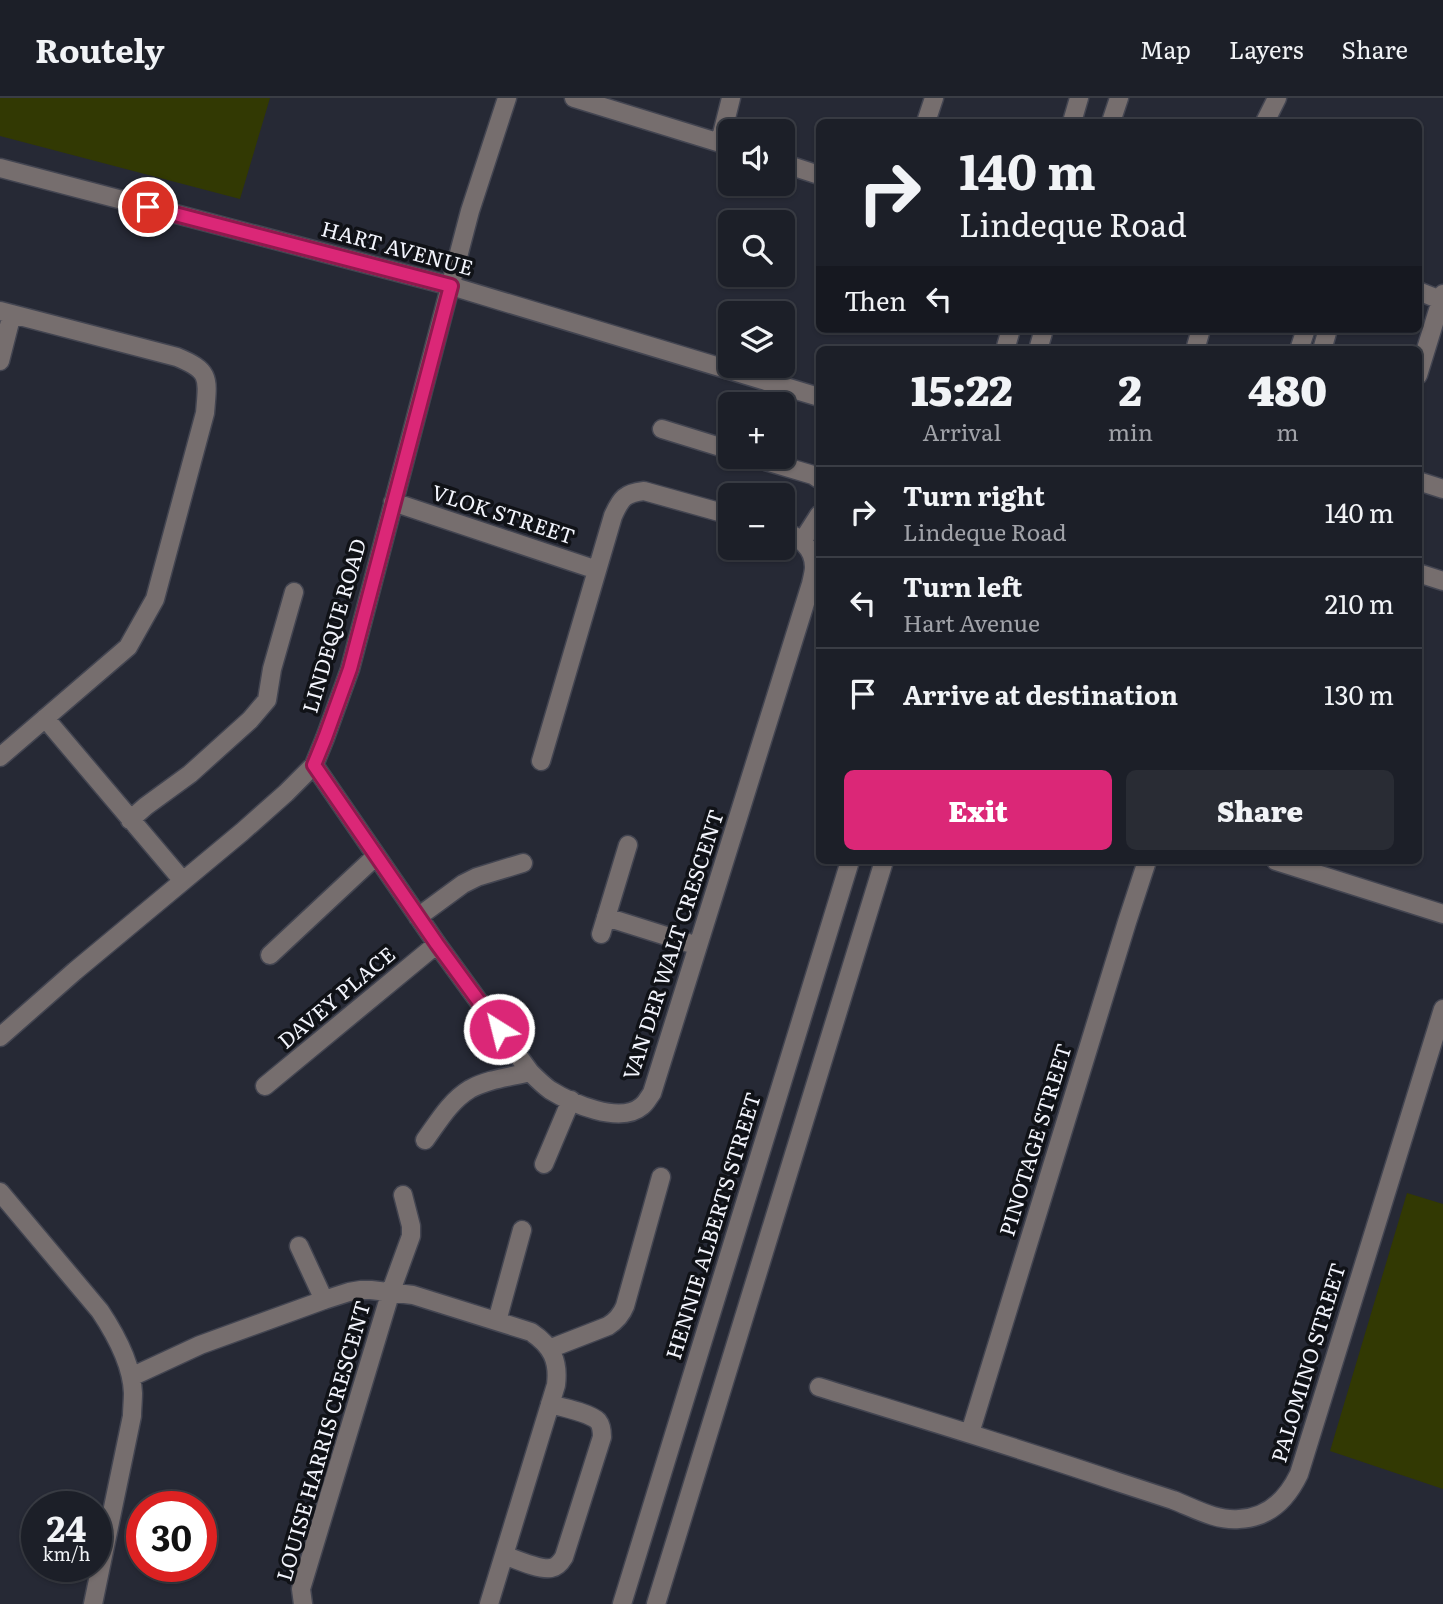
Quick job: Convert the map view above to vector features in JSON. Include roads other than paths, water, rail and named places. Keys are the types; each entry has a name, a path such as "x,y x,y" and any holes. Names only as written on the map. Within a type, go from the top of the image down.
{"street":[{"name":"LINDEQUE ROAD","path":"0,1037 286,793 314,765 350,669 470,211 507,98"},
{"path":"574,98 718,142"},
{"path":"728,119 731,98"},
{"path":"927,119 934,98"},
{"path":"1073,119 1079,98"},
{"path":"1112,119 1119,98"},
{"path":"1266,119 1277,98"},
{"path":"795,167 816,174"},
{"name":"HART AVENUE","path":"0,168 451,286 816,396"},
{"path":"1422,357 1436,296"},
{"path":"0,361 6,313 177,357 195,365 204,373 208,388 205,413 155,599 128,647 0,757"},
{"path":"662,429 718,446"},
{"path":"793,469 816,477"},
{"path":"1422,482 1443,489"},
{"path":"541,761 613,516 620,502 630,492 644,491 718,512"},
{"name":"VLOK STREET","path":"393,502 597,570"},
{"path":"795,537 803,540 816,519"},
{"name":"VAN DER WALT CRESCENT","path":"314,765 418,917 530,1072 548,1089 599,1111 625,1113 641,1107 652,1093 811,584 814,567 811,552 803,540"},
{"path":"1422,574 1443,581"},
{"path":"130,820 190,774 250,720 267,700 272,670 294,592"},
{"path":"45,718 183,881"},
{"path":"628,845 604,925 698,946"},
{"path":"270,956 376,856"},
{"path":"418,917 463,884 523,863"},
{"name":"HENNIE ALBERTS STREET","path":"622,1604 849,864"},
{"path":"656,1604 883,864"},
{"name":"PINOTAGE STREET","path":"970,1433 1146,864"},
{"path":"1285,864 1443,914"},
{"name":"DAVEY PLACE","path":"265,1086 437,944"},
{"name":"PALOMINO STREET","path":"819,1387 970,1433 1218,1517 1247,1519 1272,1509 1291,1491 1299,1474 1443,1009"},
{"path":"425,1140 448,1109 469,1090 485,1083 530,1072"},
{"path":"544,1164 571,1100"},
{"path":"489,1604 556,1385 557,1373 550,1349 608,1326 622,1314 660,1177"},
{"path":"0,1192 100,1311 114,1332 131,1377 132,1416 93,1604"},
{"path":"391,1292 411,1236 403,1195"},
{"path":"497,1321 522,1230"},
{"path":"299,1246 324,1300"},
{"name":"LOUISE HARRIS CRESCENT","path":"131,1377 200,1345 324,1300 349,1292 372,1290 413,1295 531,1332 550,1349"},
{"name":"LOUISE HARRIS CRESCENT","path":"303,1604 301,1589 391,1292"},
{"path":"504,1555 544,1567 552,1568 560,1564 602,1437 598,1421 550,1404"}]}
